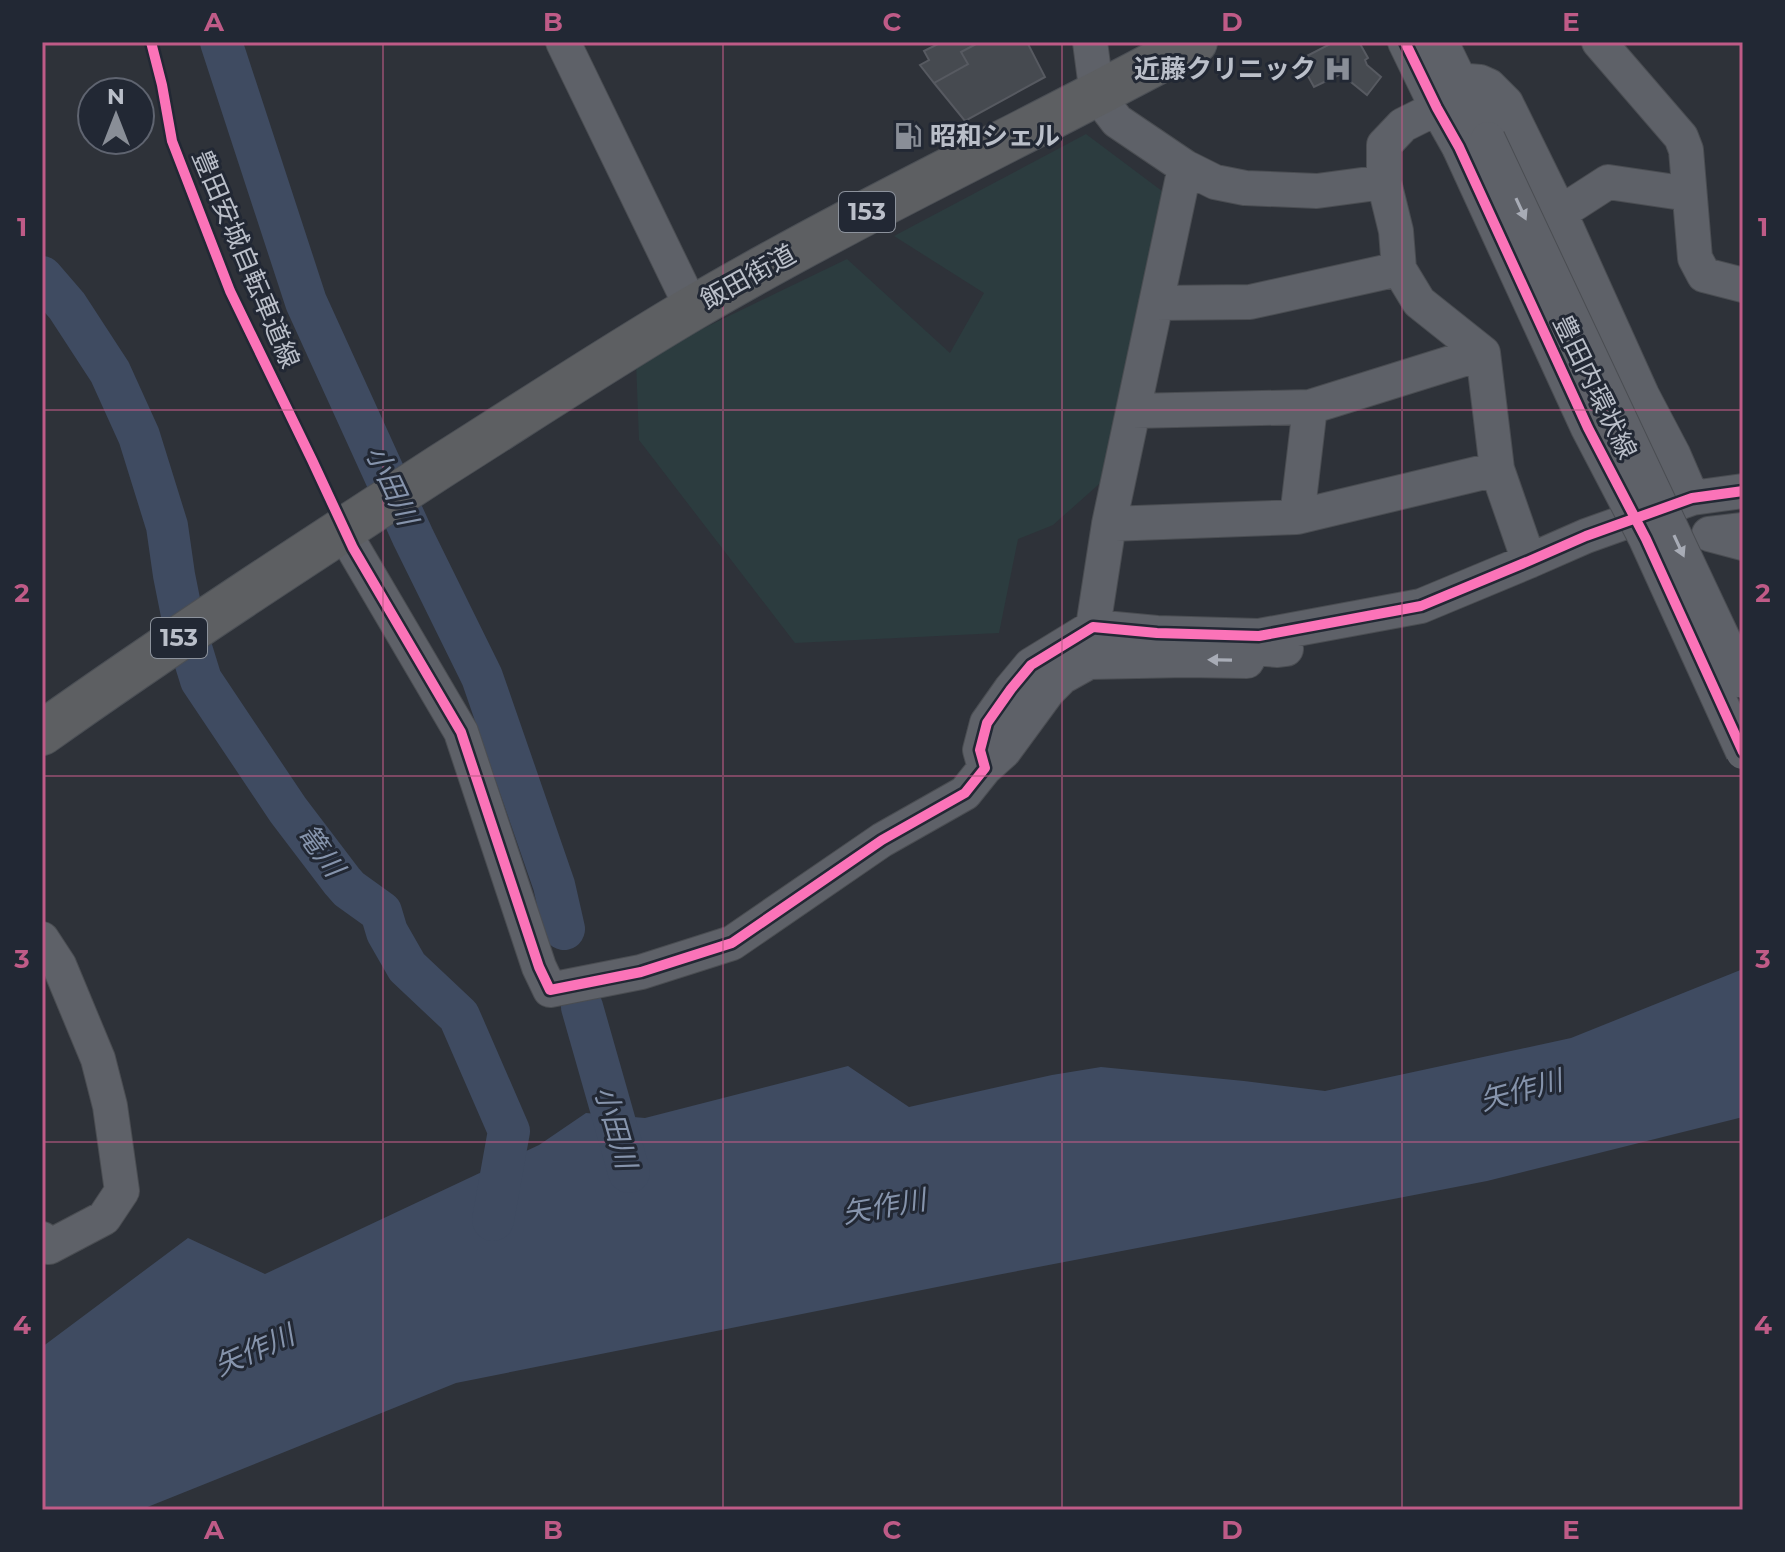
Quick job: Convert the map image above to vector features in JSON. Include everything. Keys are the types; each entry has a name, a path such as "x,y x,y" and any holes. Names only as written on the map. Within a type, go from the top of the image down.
{"highway":[{"name":"飯田街道","path":"332,536 692,308 961,162 1097,95 1195,42"},
{"name":"153","path":"42,733 332,536"}],"street":[{"path":"563,42 692,308"},
{"path":"1090,42 1097,95 1117,121 1185,167 1215,182 1245,188 1317,191 1384,182"},
{"name":"豊田内環状線","path":"1405,42 1437,108 1473,143 1743,681"},
{"name":"豊田内環状線","path":"1441,42 1460,83 1473,143 1588,428 1646,539 1743,752"},
{"path":"1599,42 1681,137 1686,150 1695,258 1704,275 1743,285"},
{"path":"1460,83 1480,82 1489,86 1506,103 1692,498"},
{"path":"1437,108 1403,125 1384,145 1384,182 1396,231 1399,269 1419,302 1483,353 1497,469 1529,561"},
{"path":"1093,627 1109,524 1185,167"},
{"path":"1560,213 1608,182 1689,194"},
{"path":"1156,303 1250,302 1399,269"},
{"path":"1133,411 1310,407 1483,353"},
{"path":"1297,517 1310,407"},
{"path":"1109,524 1297,517 1497,469"},
{"path":"985,768 980,750 987,723 1011,689 1031,665 1093,627 1157,633 1259,636 1421,606 1586,536 1692,498 1743,491"},
{"path":"1743,530 1709,534 1743,543"},
{"path":"332,536 353,548 461,732 539,967 550,990 641,972 732,943 882,840 965,793 1004,751 1055,684 1089,662 1247,661 1253,648 1278,650 1361,634 1405,619 1421,606"},
{"path":"42,939 59,965 98,1059 110,1106 122,1191 104,1218 49,1247 42,1239"}],"shaded area":[{"path":"1086,134 1166,194 1107,477 1053,525 1018,539 999,633 795,643 639,440 636,361 847,259 950,353 984,293 894,236"}],"water":[{"name":"矢作川","path":"1743,969 1743,1117 1487,1181 456,1383 140,1510 42,1510 42,1347 188,1238 265,1274 539,1145 586,1113 645,1118 848,1066 909,1107 1101,1067 1325,1091 1571,1038"}],"building":[{"path":"942,42 980,42 961,52 968,64 934,83 920,65 929,60 924,51"},
{"path":"980,42 1027,42 1045,77 965,121 934,83 968,64 961,52"},
{"name":"近藤クリニック","path":"1334,42 1359,42 1368,58 1365,60 1367,65 1381,77 1367,95 1341,74 1314,87 1299,60"}],"waterway":[{"name":"小田川","path":"221,42 306,302 413,537 482,677 554,885 564,929"},
{"name":"篭川","path":"42,277 67,306 110,372 139,436 167,526 184,625 201,680 288,810 342,881 381,912 387,932 407,967 459,1016 509,1131 493,1220"},
{"name":"小田川","path":"582,1007 629,1172"}],"cycle path":[{"name":"豊田安城自転車道線","path":"151,42 172,141 230,291 353,548 461,732 539,967 550,990 641,972 732,943 882,840 965,793 985,768 980,750 987,723 1011,689 1031,665 1093,627 1157,633 1259,636 1421,606 1586,536 1692,498 1743,491"},
{"path":"1405,42 1459,147 1588,428 1646,539 1743,752"}],"place":[{"name":"近藤クリニック","path":"1338,69"},
{"name":"昭和シェル","path":"908,136"}]}
